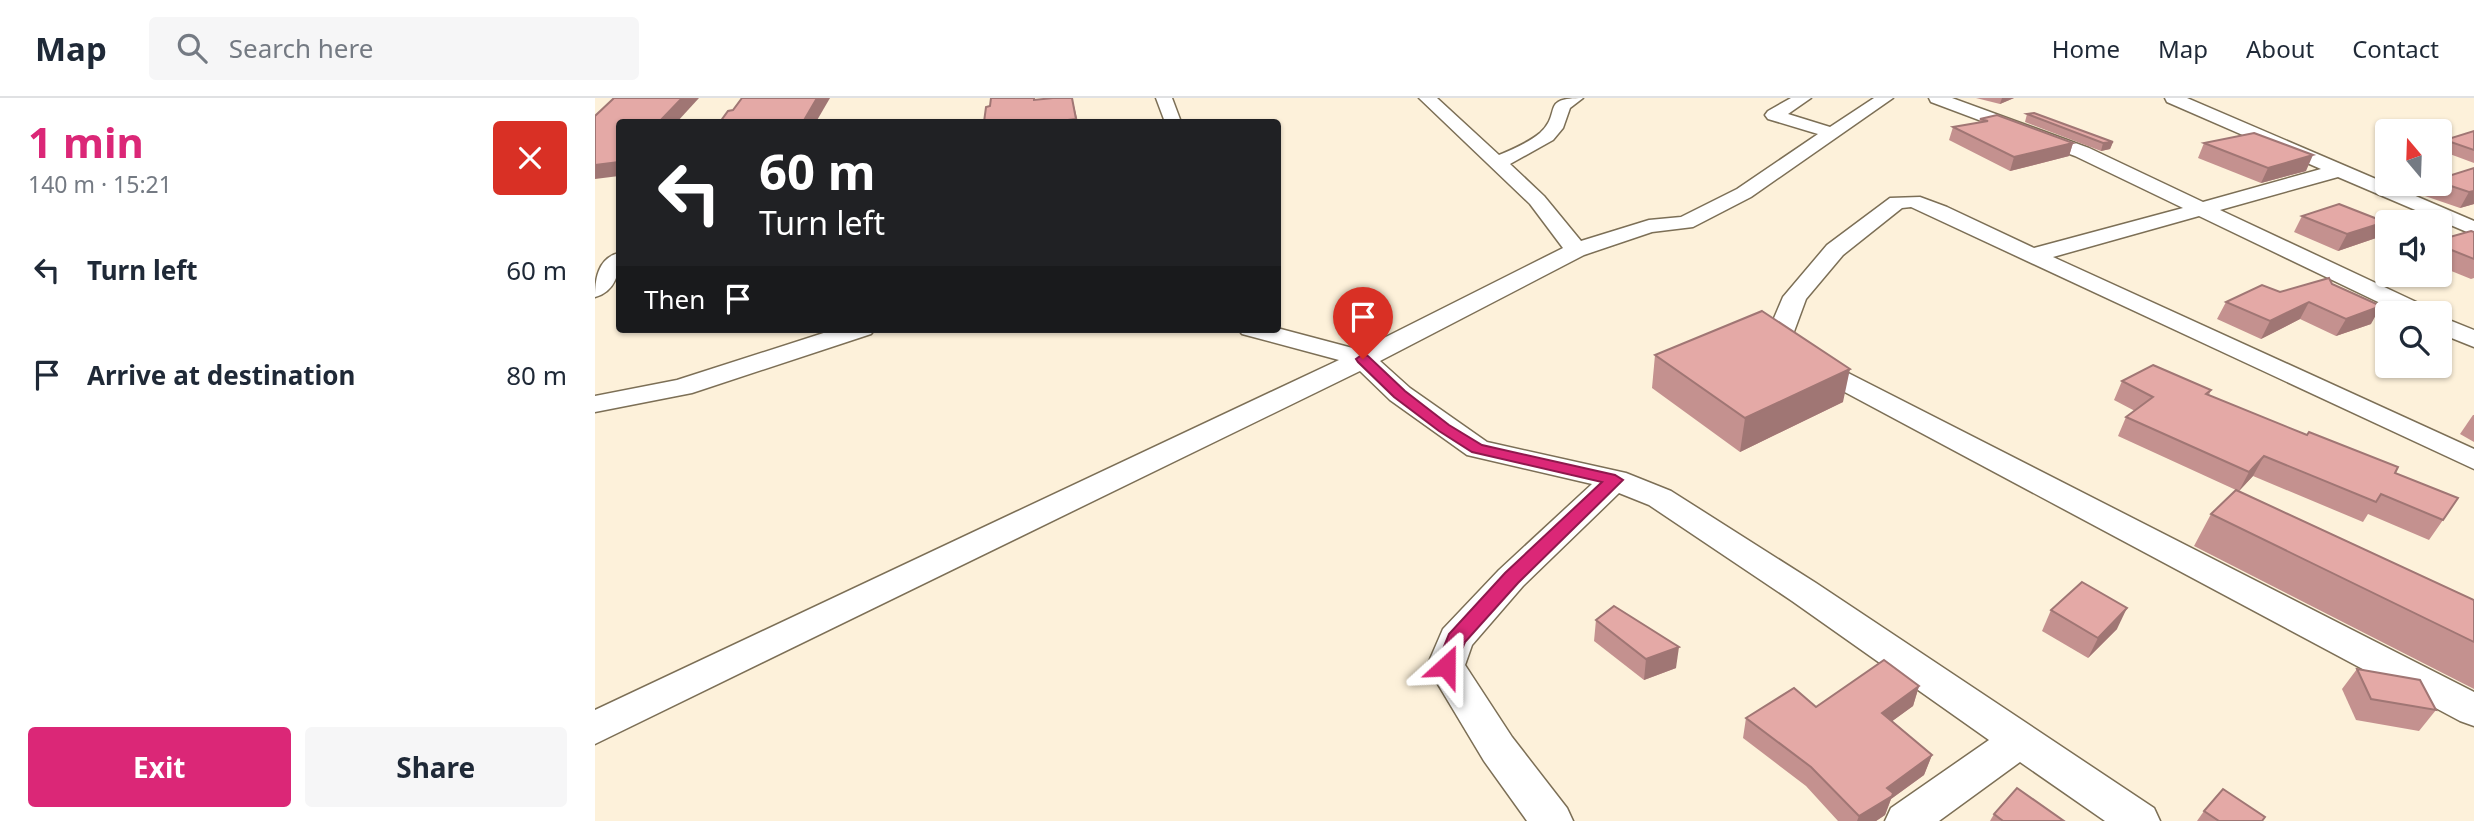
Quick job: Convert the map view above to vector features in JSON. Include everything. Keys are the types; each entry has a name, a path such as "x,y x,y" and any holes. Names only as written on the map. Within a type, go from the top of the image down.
{"street":[{"path":"1164,98 1172,119"},
{"path":"1427,98 1537,200 1576,250"},
{"path":"1497,163 1550,137 1560,120 1562,106 1574,98"},
{"path":"1803,98 1774,115 1832,133"},
{"path":"595,728 1363,359 1576,250 1649,226 1686,223 1701,217 1744,193 1885,98"},
{"path":"1937,98 2082,152 2395,301"},
{"path":"2182,102 2215,98"},
{"path":"2182,102 2470,223"},
{"path":"2032,256 2341,170"},
{"path":"2474,460 1913,201 1896,202 1835,250 1795,297 1779,337 1791,354 2474,710"},
{"path":"595,290 616,264"},
{"path":"2452,329 2474,339"},
{"path":"595,404 682,387 850,333"},
{"path":"1266,333 1363,359 1399,394 1477,449 1615,480 1660,498 1815,599 2140,821"},
{"path":"1552,821 1498,749 1446,666 1456,639 1511,578 1615,480"},
{"path":"1906,821 2021,739"}],"building":[{"path":"614,98 682,98 662,119 616,119 616,162 595,165 595,116"},
{"path":"742,98 817,98 805,119 722,119 728,111 733,110"},
{"path":"991,98 1072,98 1076,119 984,119 986,107 990,106"},
{"path":"2034,113 2113,142 2103,143 2027,114"},
{"path":"1997,115 2073,143 2014,157 1953,127 1988,121 1980,119"},
{"path":"2474,131 2474,150 2452,142 2452,138"},
{"path":"2254,133 2313,155 2268,168 2204,143"},
{"path":"2474,168 2474,191 2452,186 2452,175"},
{"path":"2339,204 2375,218 2375,225 2347,234 2302,216"},
{"path":"2474,232 2474,259 2452,250 2452,236"},
{"path":"2329,278 2332,284 2375,303 2375,308 2346,319 2309,302 2270,321 2226,302 2262,285 2280,292"},
{"path":"1762,311 1850,369 1745,418 1655,355"},
{"path":"2153,365 2211,390 2206,394 2307,435 2309,432 2398,467 2395,473 2458,498 2443,520 2381,494 2376,502 2264,456 2249,472 2126,417 2153,397 2122,381"},
{"path":"2236,490 2474,600 2474,642 2211,514"},
{"path":"2082,582 2127,608 2098,638 2051,610"},
{"path":"1614,606 1679,647 1646,659 1596,620"},
{"path":"1884,660 1919,686 1882,713 1932,755 1887,788 1893,793 1892,796 1859,816 1811,767 1746,718 1794,688 1816,707"},
{"path":"2357,669 2420,680 2436,710 2371,699"},
{"path":"2017,788 2064,821 2003,821 1994,814"},
{"path":"2223,789 2265,817 2262,821 2219,821 2204,811"}],"route":[{"path":"1363,359 1399,394 1477,449 1538,465 1615,480 1511,578 1456,639 1446,666"}]}
